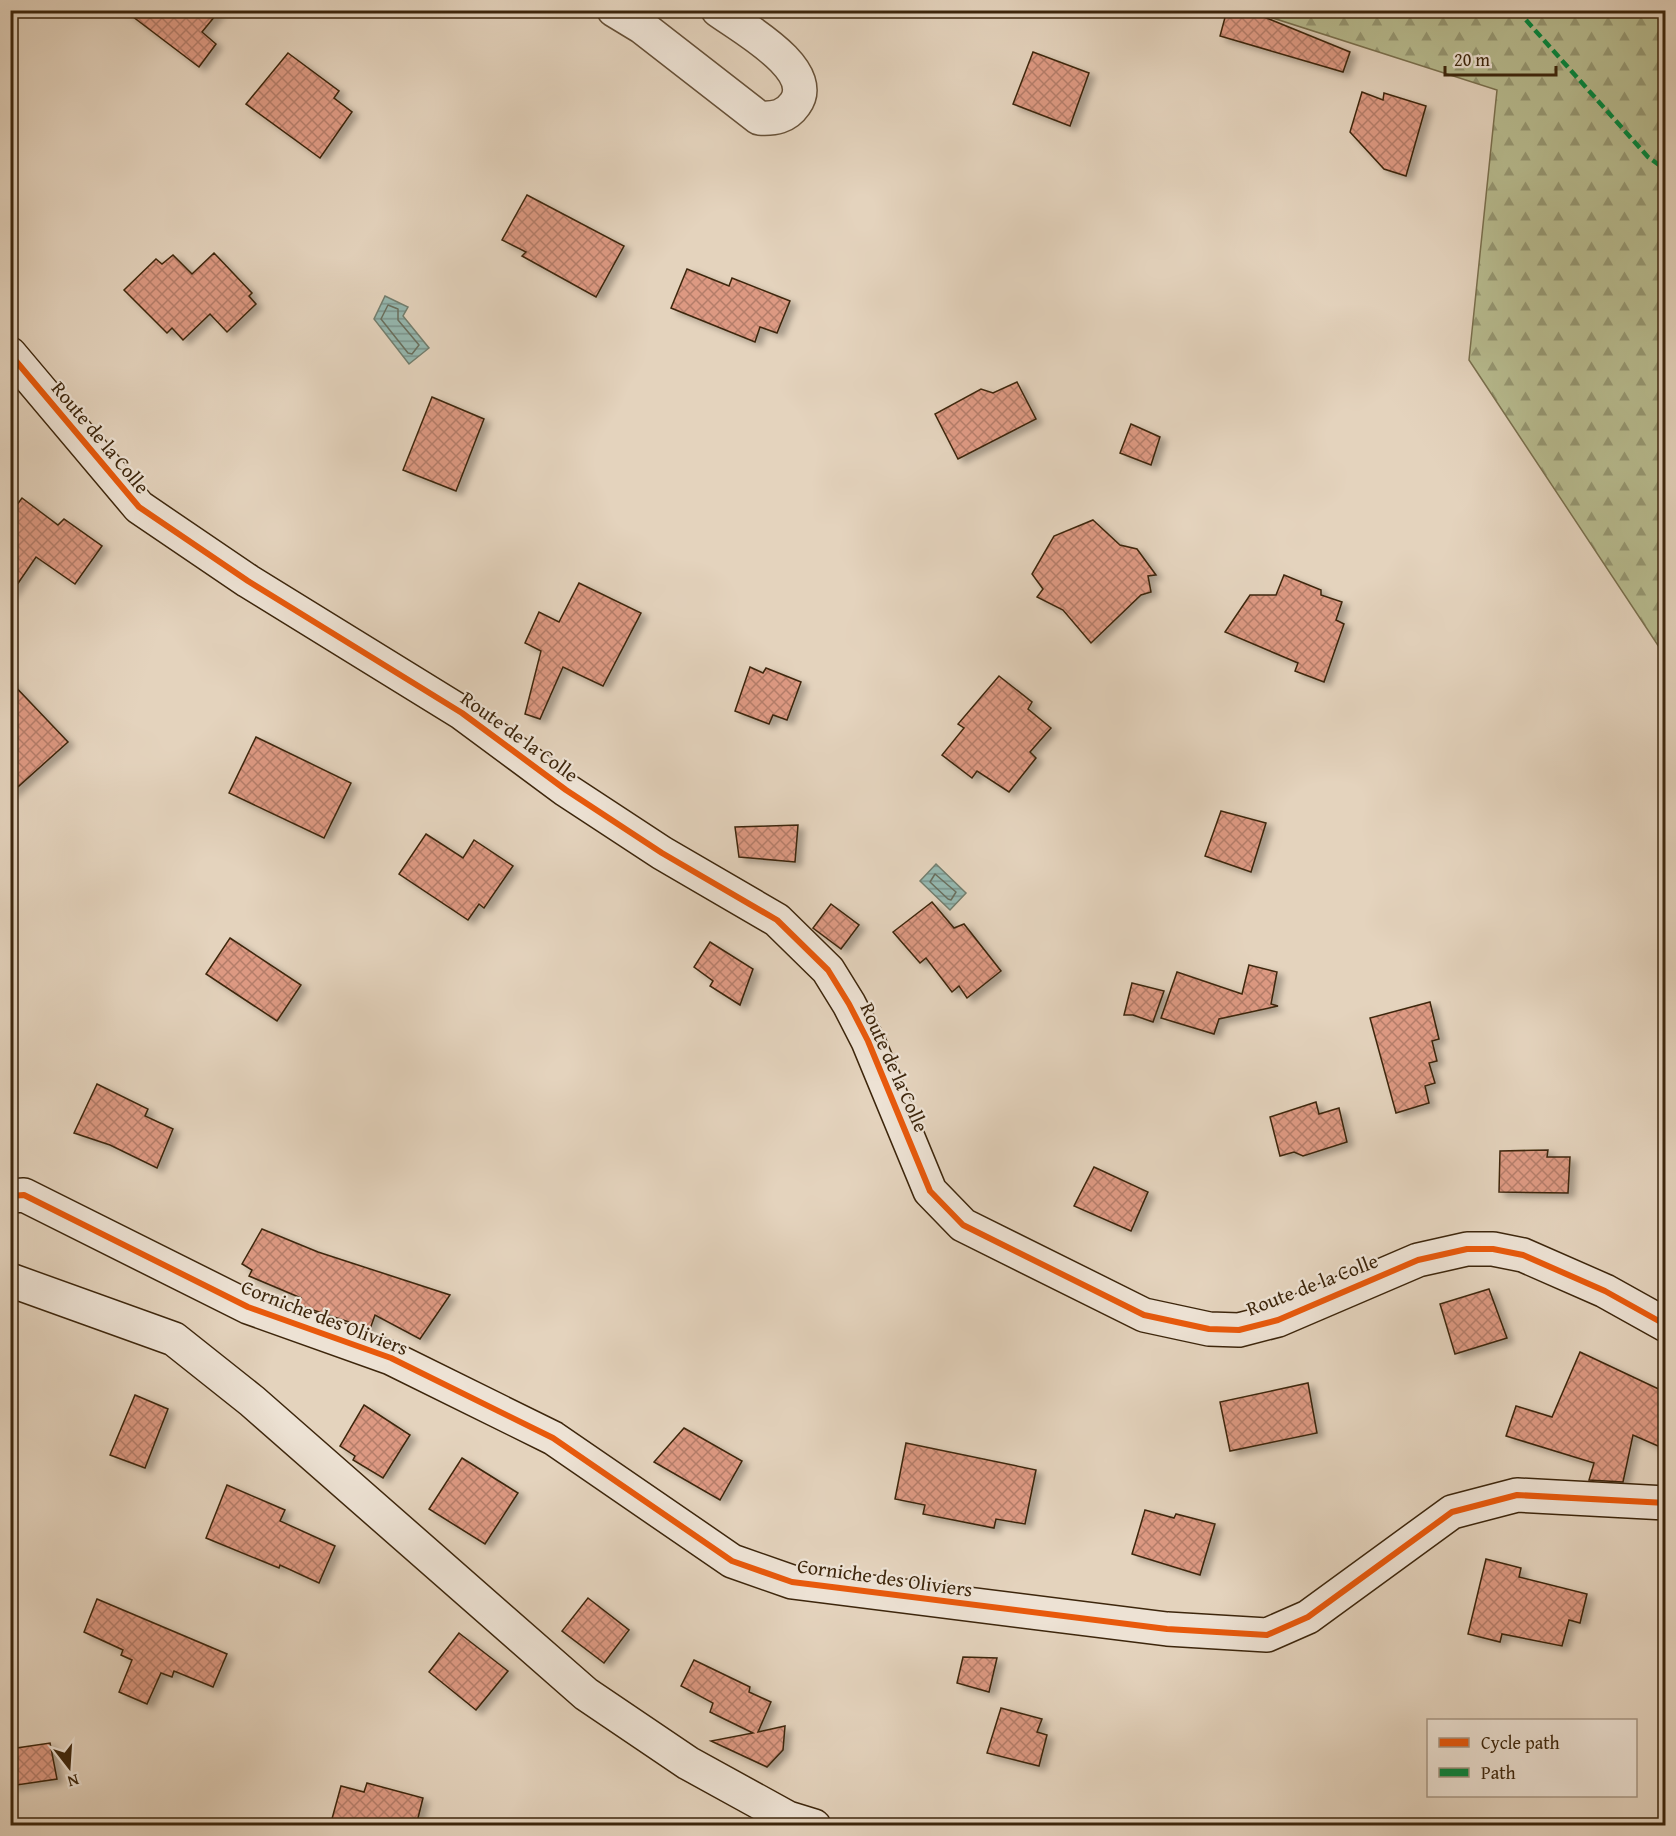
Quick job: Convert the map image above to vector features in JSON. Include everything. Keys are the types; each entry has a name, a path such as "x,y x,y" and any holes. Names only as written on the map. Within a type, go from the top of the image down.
{"street":[{"path":"614,10 669,47 759,118 774,119 789,112 797,101 801,86 794,69 718,10"},
{"name":"Route de la Colle","path":"10,354 140,507 248,581 462,713 566,790 662,853 777,920 828,970 849,1004 868,1041 930,1191 963,1225 1144,1315 1209,1329 1239,1330 1278,1320 1418,1260 1467,1249 1493,1249 1523,1255 1605,1290 1665,1325"},
{"name":"Corniche des Oliviers","path":"10,1196 24,1195 248,1307 391,1358 553,1438 732,1561 792,1582 1167,1629 1267,1635 1308,1617 1452,1512 1517,1495 1665,1503"},
{"path":"10,1280 174,1339 252,1401 586,1694 688,1763 788,1818 814,1826"}],"green space":[{"path":"1251,11 1665,11 1665,656 1469,360 1497,90"}],"water":[{"path":"385,296 408,307 403,316 429,348 409,364 374,319"},
{"path":"936,864 966,893 950,910 920,881"}],"building":[{"path":"124,10 220,10 202,32 216,44 199,67"},
{"path":"1227,10 1247,10 1350,52 1343,72 1220,36"},
{"path":"1033,52 1089,73 1070,126 1013,104"},
{"path":"288,53 339,91 334,98 352,112 320,158 246,104"},
{"path":"1362,92 1383,100 1384,93 1426,106 1406,176 1384,169 1350,132"},
{"path":"527,195 624,246 596,297 522,256 526,252 502,240"},
{"path":"214,253 252,293 249,296 256,304 227,332 210,314 183,340 172,328 167,333 124,290 156,259 162,264 173,255 192,274"},
{"path":"687,269 729,286 732,278 790,301 777,333 760,327 755,342 671,308"},
{"path":"1017,382 1036,419 958,459 935,414 981,389 993,393"},
{"path":"432,397 484,419 456,491 403,470"},
{"path":"1131,424 1160,437 1151,465 1120,453"},
{"path":"22,498 58,525 64,519 102,546 75,584 36,557 10,595 10,514"},
{"path":"1093,520 1120,545 1137,549 1156,575 1148,576 1151,592 1141,595 1091,643 1063,610 1037,597 1043,589 1032,574 1054,536"},
{"path":"1284,575 1321,590 1321,595 1342,602 1336,620 1344,624 1324,682 1295,671 1298,663 1225,632 1250,595 1276,595"},
{"path":"579,583 641,613 603,686 563,667 540,719 525,714 541,651 525,643 539,612 559,622"},
{"path":"750,667 763,673 766,668 801,682 787,720 773,715 769,724 735,711"},
{"path":"999,676 1032,702 1028,709 1051,728 1030,752 1036,758 1009,792 977,771 972,778 942,755 964,728 958,724"},
{"path":"10,681 68,742 10,794"},
{"path":"256,737 351,783 324,838 229,793"},
{"path":"1221,811 1266,823 1251,872 1205,856"},
{"path":"798,825 795,862 739,857 735,827"},
{"path":"426,834 463,858 474,840 513,866 484,908 479,904 468,920 399,874"},
{"path":"932,902 954,928 964,924 1001,971 967,998 959,986 952,992 926,958 920,963 893,932"},
{"path":"831,904 859,925 841,949 813,928"},
{"path":"230,938 301,985 277,1021 206,974"},
{"path":"710,942 753,969 740,1005 710,986 713,981 694,967"},
{"path":"1249,965 1277,972 1271,1004 1278,1006 1219,1019 1214,1034 1161,1018 1177,972 1242,994"},
{"path":"1132,983 1164,991 1153,1022 1133,1015 1124,1015"},
{"path":"1430,1002 1439,1039 1432,1041 1437,1061 1429,1063 1435,1083 1425,1086 1429,1103 1396,1113 1370,1018"},
{"path":"97,1084 148,1109 145,1116 173,1129 157,1168 110,1145 74,1133"},
{"path":"1316,1102 1319,1114 1339,1108 1347,1142 1303,1156 1294,1152 1280,1156 1270,1117"},
{"path":"1548,1150 1547,1157 1570,1157 1568,1193 1499,1192 1500,1151"},
{"path":"1094,1167 1148,1192 1131,1231 1074,1206"},
{"path":"262,1229 318,1252 450,1295 420,1339 375,1315 370,1329 298,1305 301,1298 249,1276 252,1270 242,1264"},
{"path":"1489,1289 1507,1338 1455,1354 1440,1304"},
{"path":"1580,1352 1665,1392 1665,1449 1633,1435 1623,1482 1589,1480 1594,1463 1506,1436 1516,1406 1552,1417"},
{"path":"1308,1383 1317,1433 1230,1451 1220,1402"},
{"path":"135,1395 168,1409 145,1468 110,1455"},
{"path":"364,1405 410,1435 383,1478 353,1460 355,1456 340,1446"},
{"path":"684,1428 742,1461 720,1500 654,1462"},
{"path":"906,1443 1036,1470 1025,1524 996,1519 994,1528 923,1514 925,1505 895,1499"},
{"path":"462,1458 518,1493 485,1544 429,1509"},
{"path":"227,1485 285,1510 280,1521 335,1546 319,1583 280,1565 279,1568 206,1538"},
{"path":"1145,1510 1174,1518 1176,1514 1215,1524 1200,1575 1132,1554"},
{"path":"1486,1559 1521,1568 1519,1577 1587,1594 1580,1623 1569,1620 1562,1646 1502,1634 1500,1642 1468,1634"},
{"path":"588,1598 629,1630 604,1663 562,1631"},
{"path":"97,1599 227,1654 213,1687 174,1671 172,1677 161,1673 147,1704 119,1692 132,1660 121,1655 123,1650 84,1632"},
{"path":"459,1633 508,1671 476,1710 429,1672"},
{"path":"963,1657 997,1658 989,1692 957,1683"},
{"path":"694,1660 750,1687 749,1692 771,1702 758,1732 785,1726 783,1750 767,1767 711,1741 753,1733 710,1712 713,1703 681,1686"},
{"path":"1001,1708 1042,1719 1037,1732 1047,1735 1039,1766 987,1753"},
{"path":"50,1743 57,1779 10,1786 10,1749"},
{"path":"367,1783 423,1798 416,1826 330,1826 341,1786 364,1792"}],"marked path":[{"path":"1517,10 1648,157 1666,170"}],"cycle path":[{"path":"10,354 139,507 248,581 462,713 566,790 662,853 777,920 828,970 849,1004 868,1041 930,1191 963,1225 1144,1315 1209,1329 1239,1330 1278,1320 1418,1260 1467,1249 1493,1249 1523,1255 1605,1291 1666,1325"},
{"path":"10,1196 24,1195 248,1307 391,1358 553,1438 732,1561 792,1582 1167,1629 1267,1635 1308,1617 1452,1512 1517,1495 1666,1503"}]}
